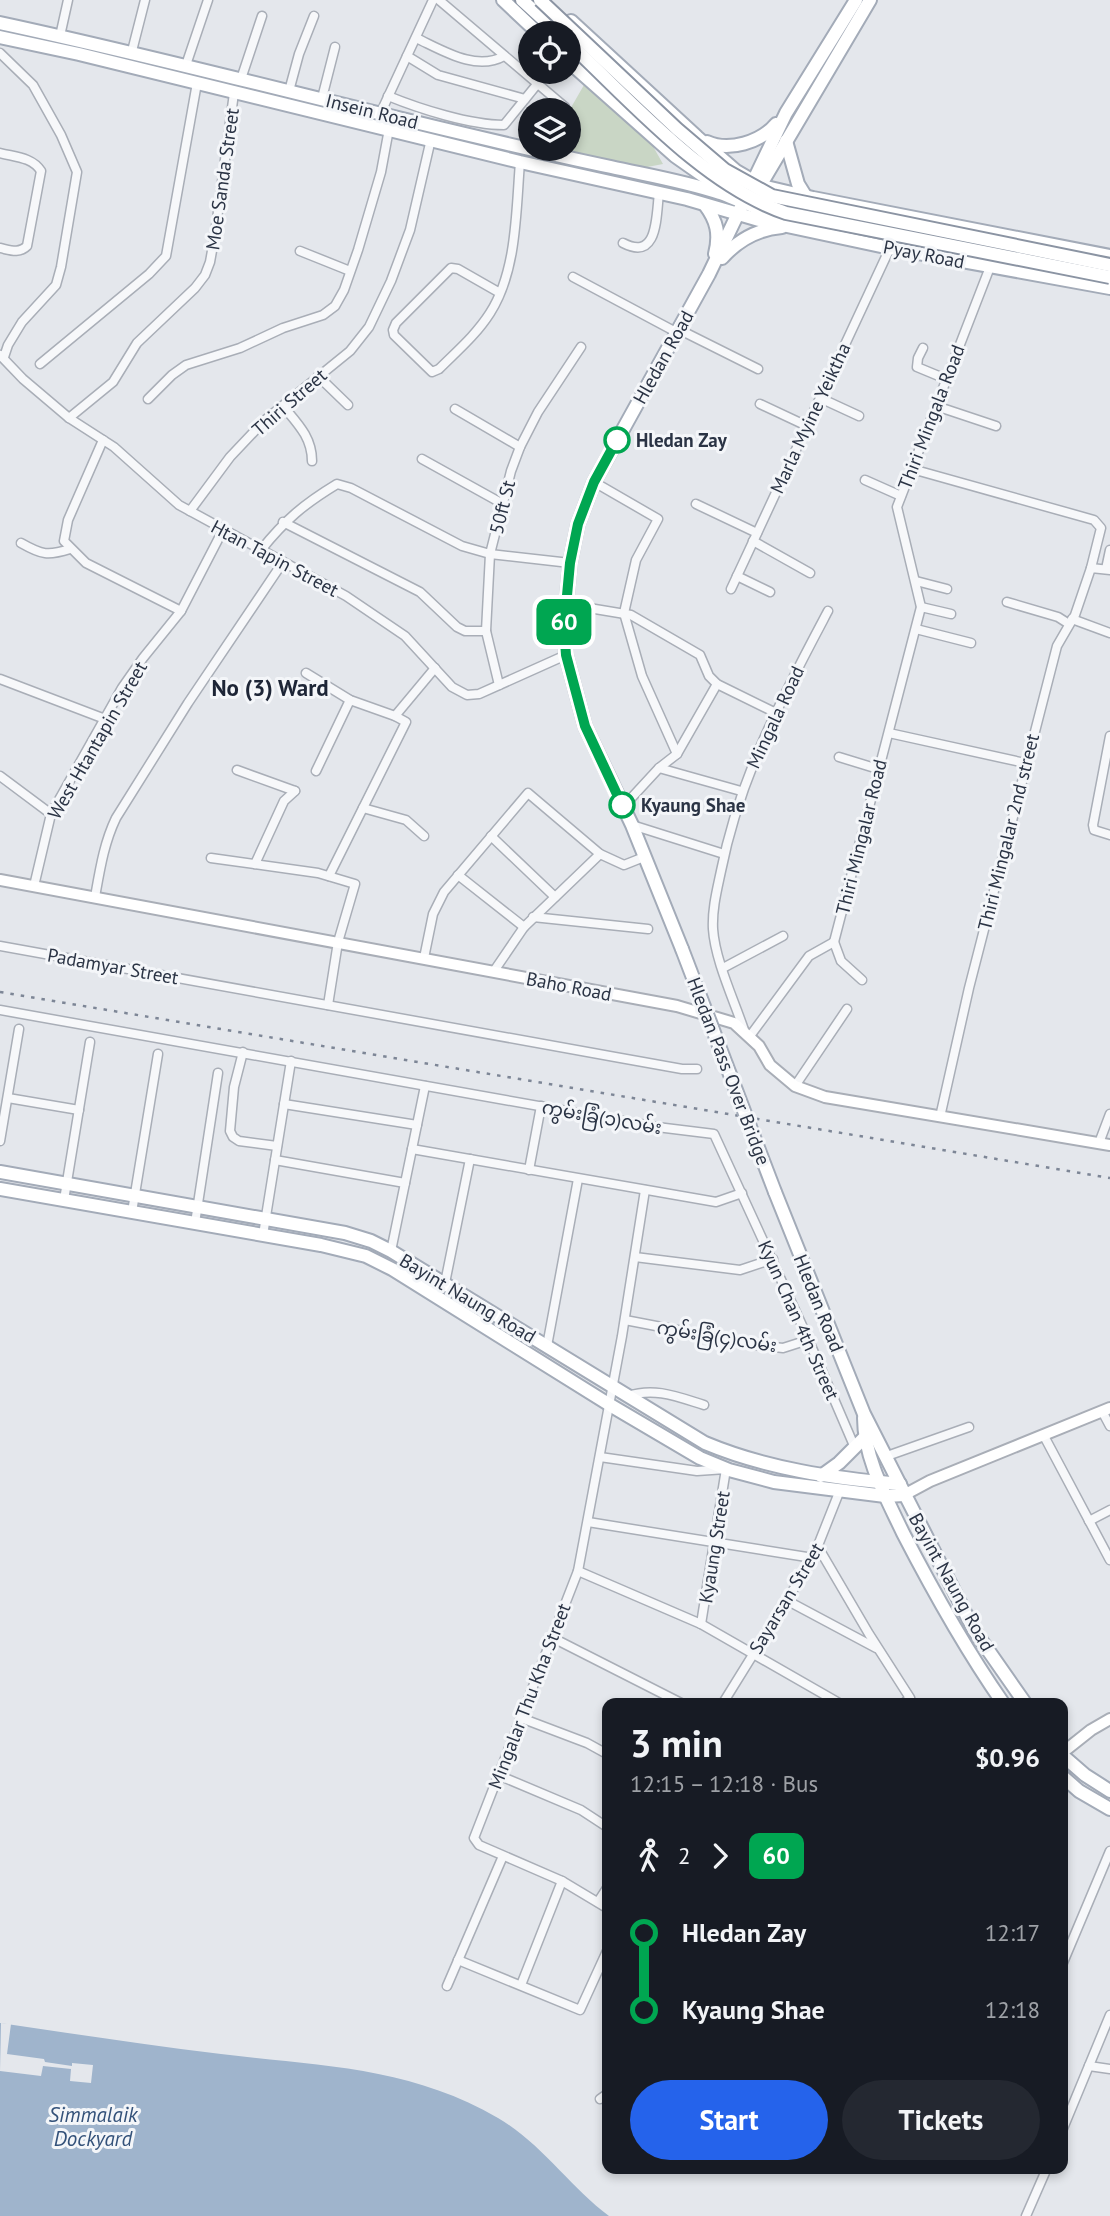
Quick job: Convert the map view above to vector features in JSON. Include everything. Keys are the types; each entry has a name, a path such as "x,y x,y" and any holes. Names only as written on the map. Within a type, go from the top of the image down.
{"main road":[{"path":"503,0 525,21"},
{"path":"522,0 545,21"},
{"name":"Pyay Road","path":"540,0 687,137 736,178 765,193 1110,265"},
{"name":"Pyay Road","path":"548,0 697,137 736,171 757,183 806,197 1110,256"},
{"path":"697,137 716,146 741,144 770,132 786,113 856,0"},
{"path":"757,183 786,141 870,0"},
{"name":"Insein Road","path":"0,23 132,51 522,149 720,192 741,208"},
{"name":"Insein Road","path":"0,37 705,205 741,208"},
{"name":"Pyay Road","path":"581,54 702,166 738,191 767,206 786,213 1110,277"},
{"path":"605,95 624,70"},
{"name":"Pyay Road","path":"581,74 675,156 741,208 798,227 896,249 1110,288"},
{"path":"757,183 786,113"},
{"path":"786,141 798,184 806,197"},
{"path":"667,179 675,156"},
{"name":"Hledan Road","path":"682,949 632,825 585,726 566,655 565,604 578,524 594,482 757,183"},
{"name":"Pyay Road","path":"741,208 806,197"},
{"path":"705,205 712,215 718,234 709,274"},
{"path":"709,274 733,246 754,234 779,227 798,227"},
{"name":"Baho Road","path":"0,880 677,1006 734,1023 747,1033"},
{"name":"Hledan Pass Over Bridge","path":"682,949 775,1192"},
{"path":"747,1033 759,1046 770,1065 795,1086 825,1097 1104,1144"},
{"name":"Bayint Naung Road","path":"0,1172 345,1233 371,1241 442,1281 705,1443 774,1467 881,1482 902,1490 974,1630 1022,1698"},
{"name":"Bayint Naung Road","path":"0,1189 321,1245 366,1256 392,1269 700,1458 726,1469 774,1482 885,1496 902,1490"},
{"name":"Hledan Road","path":"775,1192 864,1414 902,1490"},
{"path":"431,1293 442,1281"},
{"path":"490,1330 498,1316"},
{"path":"546,1365 551,1348"},
{"path":"902,1490 1106,1410"},
{"name":"Hledan Road","path":"864,1414 864,1438 885,1496"},
{"path":"821,1475 839,1463 864,1438"},
{"name":"Bayint Naung Road","path":"885,1496 940,1605 999,1698"},
{"path":"1068,1749 1091,1730 1110,1719"},
{"path":"1068,1759 1085,1775 1110,1791"},
{"path":"1068,1781 1110,1809"}],"street":[{"path":"60,36 68,0"},
{"path":"132,51 145,0"},
{"path":"186,65 208,0"},
{"path":"381,112 433,0"},
{"path":"439,0 518,68"},
{"path":"241,79 262,16"},
{"path":"289,90 314,16"},
{"path":"416,38 478,62 489,63 504,57"},
{"path":"322,98 335,47"},
{"path":"0,53 33,85 61,135 77,172 56,285 14,334 2,356"},
{"path":"407,55 438,75 521,98"},
{"path":"40,364 149,274 166,256 197,83"},
{"path":"526,98 537,84 554,98"},
{"name":"Moe Sanda Street","path":"69,418 113,382 137,343 195,288 205,275 215,234 234,93"},
{"path":"388,96 417,108 500,125 510,119 518,108"},
{"path":"148,399 186,365 240,348 284,328 323,315 335,306 344,290 381,172 389,129"},
{"name":"Thiri Street","path":"190,511 230,457 265,420 350,351 369,327 410,230 431,139"},
{"path":"0,153 29,159 41,171 27,246 17,251 0,248"},
{"path":"499,293 458,269 451,268 396,324 394,335 432,372 439,369 479,329 492,311 499,293 506,274 515,226 520,162"},
{"path":"623,243 634,249 642,249 648,245 659,193"},
{"name":"Marla Myine Yeiktha","path":"731,589 820,398 896,249 900,230 912,218"},
{"path":"300,251 350,271"},
{"name":"Thiri Mingala Road","path":"889,733 921,607 897,510 990,267"},
{"path":"573,277 758,369"},
{"name":"50ft St","path":"499,685 486,631 490,554 520,447 538,412 580,347"},
{"path":"923,348 918,358 918,367 946,379"},
{"name":"Htan Tapin Street","path":"2,356 23,379 69,418 103,440 179,505 346,596 405,636 452,687 467,695 479,694 566,655"},
{"path":"318,376 348,405"},
{"path":"820,398 859,416"},
{"path":"760,404 807,426"},
{"path":"282,406 311,444 312,461"},
{"path":"936,406 996,426"},
{"path":"455,410 520,447"},
{"path":"103,440 68,520 64,541 86,563 181,611"},
{"path":"422,459 503,504"},
{"name":"Thiri Mingalar 2nd street","path":"912,469 1094,520 1101,528 1091,568 1071,622 1057,646 1025,763 940,1117"},
{"path":"865,480 901,496"},
{"path":"594,482 658,519 636,561 624,613 642,676 677,754"},
{"path":"261,550 283,522 312,499 337,484 345,484 462,546 490,554 570,563"},
{"path":"696,504 755,537 810,573"},
{"path":"283,522 420,592 457,627 465,631 486,631"},
{"name":"West Htantapin Street","path":"34,886 51,814 122,688 181,611 223,530"},
{"path":"21,543 38,553 52,554 71,550"},
{"path":"1091,568 1108,570 1110,550"},
{"path":"96,897 101,859 116,818 188,703 283,562"},
{"path":"737,576 770,592"},
{"path":"916,581 947,589"},
{"path":"1007,602 1110,633"},
{"path":"565,604 624,613 700,655 709,676 717,684 774,712"},
{"path":"921,607 951,614"},
{"name":"Mingala Road","path":"747,1033 713,932 713,915 724,854 741,792 774,712 828,611"},
{"path":"916,629 971,643"},
{"path":"395,716 435,668"},
{"path":"306,673 350,700 405,722 329,876"},
{"path":"0,679 105,719"},
{"path":"623,807 659,768 677,754 717,684"},
{"path":"316,771 350,700"},
{"path":"889,733 1025,763"},
{"name":"Thiri Mingalar Road","path":"834,942 889,733"},
{"path":"1110,736 1107,767 1093,825 1094,831 1110,835"},
{"path":"839,758 878,769"},
{"path":"659,768 741,792"},
{"path":"237,770 295,791 284,801 255,864"},
{"path":"0,776 51,814"},
{"path":"424,958 433,914 444,892 529,792 600,854 624,865 645,857"},
{"path":"363,808 406,820 424,836"},
{"path":"632,825 724,854"},
{"path":"491,836 555,897"},
{"path":"494,971 533,917 600,854"},
{"path":"211,858 329,876 355,884 338,942 328,1005"},
{"path":"458,875 524,927"},
{"path":"533,917 648,929"},
{"path":"723,968 783,936"},
{"path":"747,1033 809,956 834,942 841,961 862,981"},
{"name":"Padamyar Street","path":"0,946 682,1069 696,1069"},
{"path":"795,1086 847,1009"},
{"name":"ကွမ်းခြံ(၁)လမ်း","path":"0,1010 657,1127 714,1134 743,1193"},
{"path":"0,1141 19,1029"},
{"path":"64,1200 90,1042"},
{"path":"243,1052 234,1087 230,1131 239,1141 277,1146"},
{"path":"132,1212 158,1054"},
{"path":"263,1235 290,1061"},
{"path":"195,1223 218,1073"},
{"path":"391,1251 425,1086"},
{"path":"8,1098 79,1110"},
{"path":"284,1104 417,1125"},
{"path":"529,1170 541,1106"},
{"path":"1104,1144 1110,1114"},
{"path":"412,1149 716,1202 743,1193"},
{"path":"442,1281 470,1159"},
{"path":"275,1160 405,1183"},
{"path":"551,1348 578,1179"},
{"name":"Mingalar Thu Kha Street","path":"602,1905 562,1881 479,1845 474,1838 578,1571 625,1320 645,1190"},
{"name":"Kyun Chan 4th Street","path":"743,1193 855,1448"},
{"path":"635,1257 740,1270 772,1259"},
{"name":"ကွမ်းခြံ(၄)လမ်း","path":"625,1320 764,1346 783,1348 808,1340"},
{"path":"628,1396 642,1391 663,1393 704,1405"},
{"path":"1106,1410 1110,1426"},
{"path":"887,1456 969,1427"},
{"path":"1044,1436 1110,1560"},
{"path":"600,1457 697,1471 726,1469"},
{"name":"Kyaung Street","path":"701,1624 726,1469"},
{"name":"Sayarsan Street","path":"726,1698 813,1558 840,1490"},
{"path":"1089,1521 1110,1510"},
{"path":"588,1522 813,1558"},
{"path":"818,1547 905,1698"},
{"path":"578,1571 701,1624 830,1698"},
{"path":"786,1601 878,1648"},
{"path":"552,1638 671,1698"},
{"path":"521,1718 602,1751"},
{"path":"498,1775 581,1810 602,1823"},
{"path":"1068,1951 1110,1851"},
{"path":"447,1986 503,1856"},
{"path":"521,1985 562,1881"},
{"path":"598,1902 602,1896"},
{"path":"458,1960 580,2010 602,1962"},
{"path":"1068,2117 1110,2015"},
{"path":"1089,2066 1110,2068"},
{"path":"1026,2216 1044,2174"}],"green space":[{"path":"584,85 650,141 663,164 642,168 581,154 581,98 576,98"}],"water":[{"name":"Simmalaik Dockyard","path":"0,2023 363,2071 431,2088 465,2101 514,2128 609,2216 0,2216"}],"pier":[{"path":"1,2023 11,2024 7,2054 72,2066 72,2063 93,2065 91,2083 70,2081 71,2069 43,2066 41,2076 0,2071"}],"railway":[{"path":"0,992 1110,1178"}],"bus line":[{"name":"60","path":"617,440 594,482 578,524 570,563 564,628 566,655 585,726 622,805"}],"place":[{"name":"Hledan Zay","path":"617,440"},
{"name":"Kyaung Shae","path":"622,805"}],"district":[{"name":"No (3) Ward","path":"270,687"}]}
